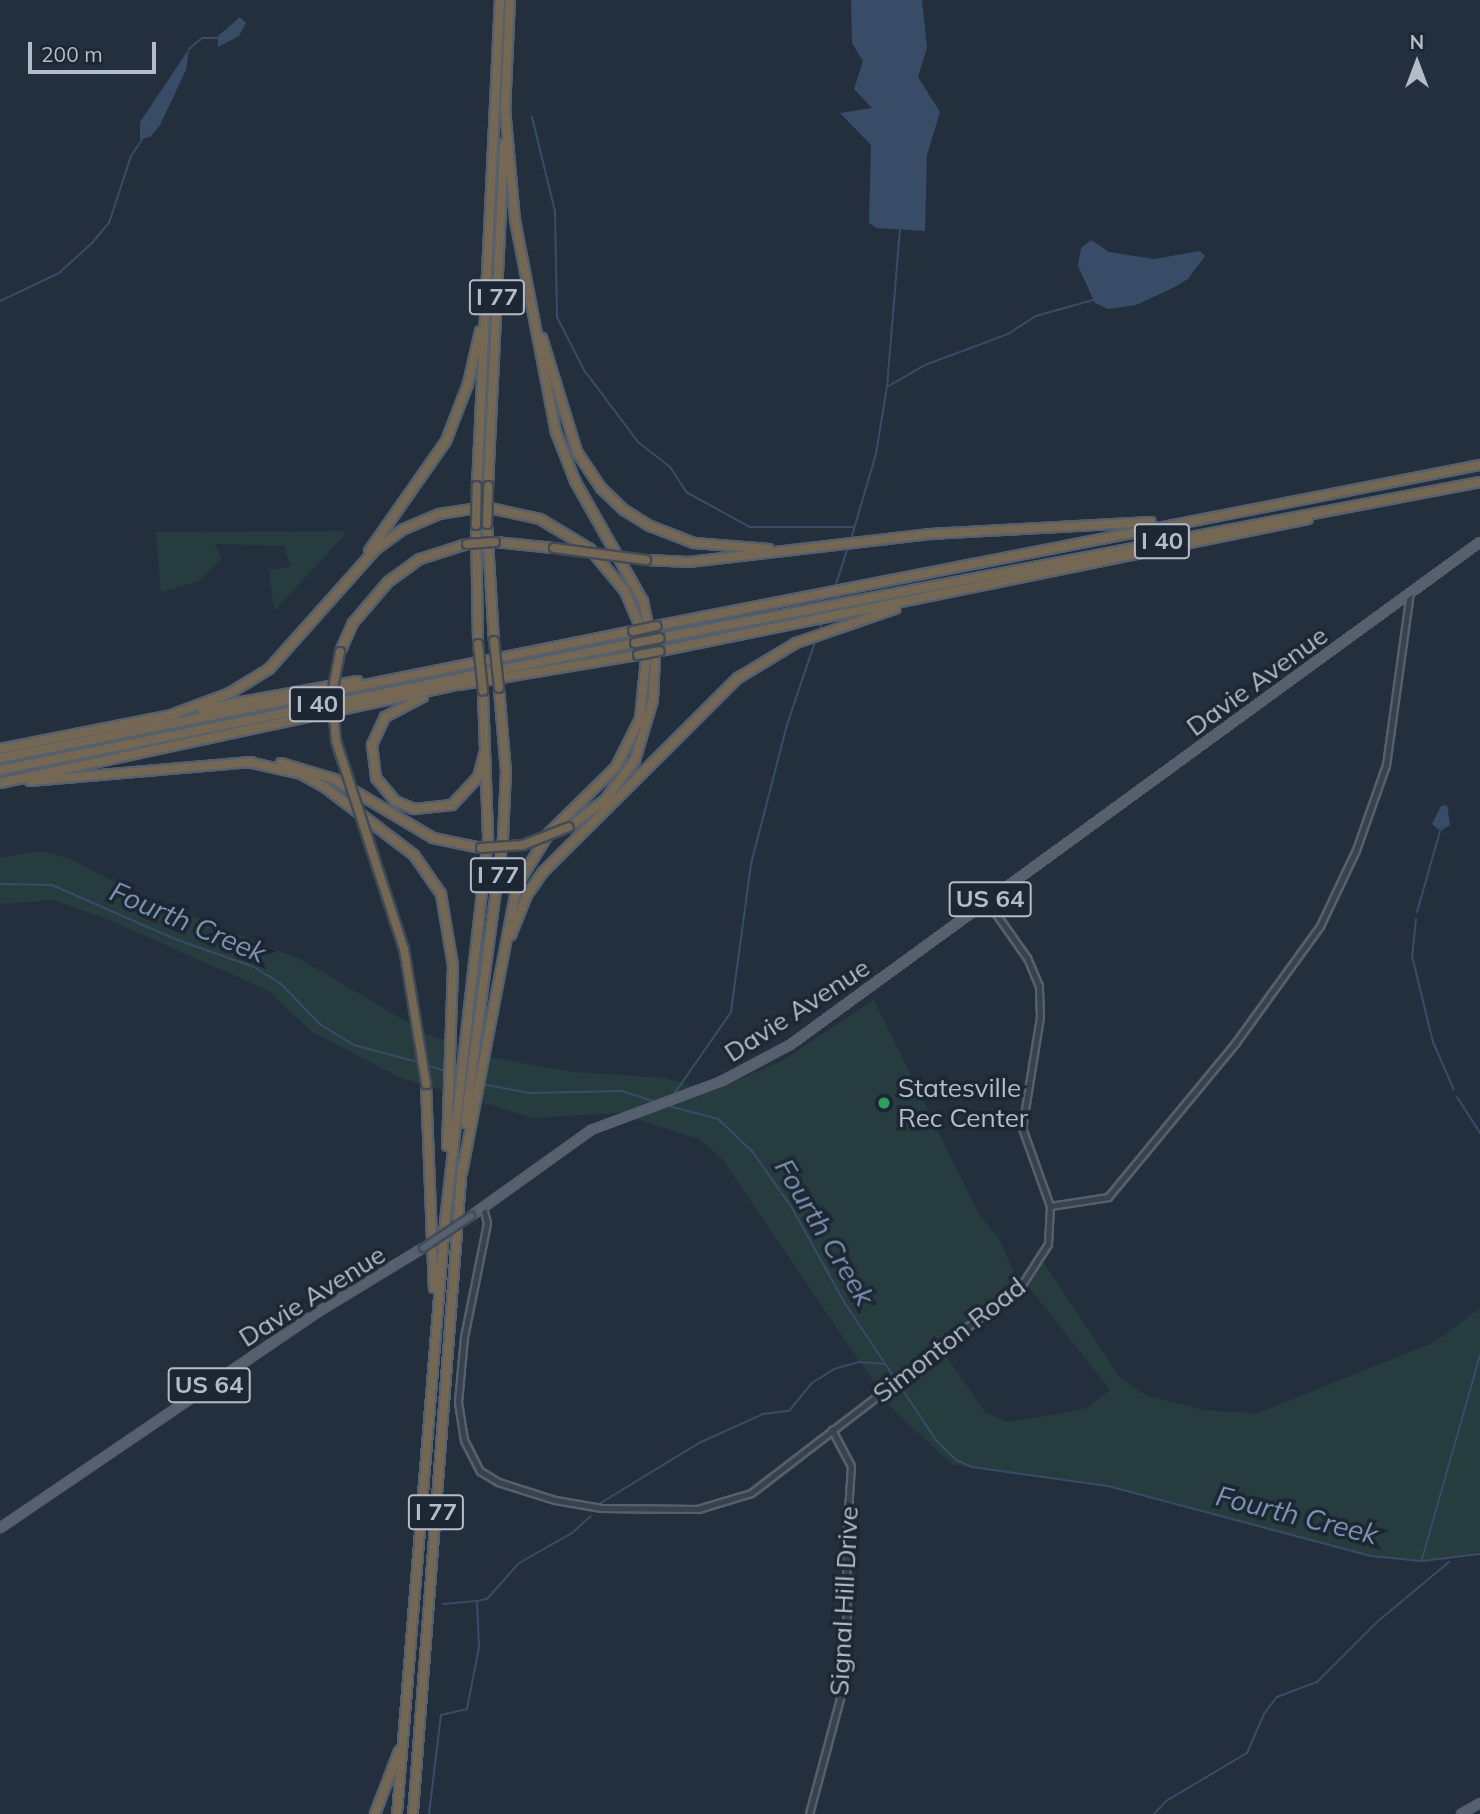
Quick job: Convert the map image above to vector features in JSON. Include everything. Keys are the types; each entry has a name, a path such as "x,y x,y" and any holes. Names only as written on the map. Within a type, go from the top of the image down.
{"highway":[{"name":"I 77","path":"397,1814 453,1095 462,1057 488,836 486,733 478,644 476,525 500,0"},
{"name":"I 77","path":"413,1814 472,1062 503,837 506,772 487,524 510,0"},
{"path":"0,783 115,774 220,761 280,762 334,779 416,831 446,843 481,848 538,841 569,827 605,800 635,760 653,701 655,657 643,601 575,481 556,432 511,197 505,108"},
{"path":"526,280 569,434 601,488 649,526 694,543 722,548 803,549"},
{"path":"338,591 418,486 446,440 468,384 485,304"},
{"name":"I 40","path":"0,758 1223,513 1480,465"},
{"name":"I 40","path":"0,770 660,638 1480,482"},
{"path":"0,783 458,685 660,651 1026,579 1427,492"},
{"path":"171,715 230,693 269,669 369,556 404,529 447,512 491,507 540,519 582,542 611,571 633,606 647,669 637,729 609,775 549,833 525,867 512,898 482,1067 470,1101"},
{"path":"435,1331 433,1169 426,1084 404,949 336,741 332,694 341,652 353,623 388,582 420,559 467,544 495,542 646,560 689,562 976,531 1137,524 1223,513"},
{"path":"500,975 521,906 549,866 640,781 727,687 796,643 834,627 1026,579"},
{"path":"0,749 315,686 415,674"},
{"path":"458,685 400,706 386,717 372,745 376,778 395,800 414,810 452,805 478,777 486,733"},
{"path":"248,762 300,774 326,788 414,855 430,874 441,894 452,942 450,1052 453,1095"},
{"path":"376,1814 402,1742"}],"main road":[{"name":"Davie Avenue","path":"0,1528 318,1312 471,1216 566,1146 648,1108 764,1062 1480,542"},
{"path":"1461,1814 1480,1803"}],"street":[{"path":"987,901 1027,958 1039,986 1040,1017 1022,1128 1051,1206 1108,1197 1239,1037 1320,926 1356,850 1386,765 1410,593"},
{"name":"Simonton Road","path":"483,1207 487,1223 464,1337 458,1415 474,1462 488,1478 578,1506 698,1508 751,1493 1032,1275 1048,1244 1051,1206"},
{"name":"Signal Hill Drive","path":"809,1814 847,1672 846,1541 851,1466 832,1430"}],"green space":[{"path":"344,531 343,537 274,611 269,570 291,567 284,546 215,544 221,559 200,581 161,592 156,532"},
{"path":"39,851 69,858 127,889 304,961 427,1034 494,1058 574,1072 666,1078 710,1092 780,1062 874,1000 978,1213 998,1237 1021,1286 942,1350 985,1412 1006,1422 1065,1413 1086,1408 1110,1390 1025,1282 1042,1260 1121,1379 1147,1396 1204,1410 1256,1414 1435,1342 1480,1308 1480,1554 1422,1561 1371,1556 1108,1486 953,1465 892,1409 722,1159 699,1139 617,1113 533,1118 401,1078 312,1032 267,990 109,920 53,900 0,904 0,858"}],"water":[{"path":"851,0 922,0 927,48 918,77 940,112 927,155 925,231 877,228 869,223 871,145 840,113 872,108 854,89 863,61 852,43"},
{"path":"240,17 246,23 239,36 218,47 218,36"},
{"path":"189,49 186,70 160,125 150,137 140,139 140,122"},
{"path":"1091,240 1109,252 1154,259 1200,251 1205,256 1188,279 1171,289 1136,305 1108,309 1095,303 1078,266 1081,248"},
{"path":"1447,805 1450,825 1440,831 1432,824 1441,806"}],"waterway":[{"path":"189,49 202,38 217,38"},
{"path":"532,117 555,211 557,317 584,370 638,442 670,467 686,492 750,527 854,527"},
{"path":"0,301 59,273 92,243 109,223 131,156 143,138"},
{"path":"851,539 876,454 887,387 900,228"},
{"path":"887,387 925,365 1008,334 1036,316 1097,299"},
{"path":"836,584 848,548"},
{"path":"819,631 823,620"},
{"path":"672,1097 731,1012 751,864 787,725 816,639"},
{"path":"1417,912 1440,831"},
{"name":"Fourth Creek","path":"0,884 52,885 175,939 254,967 281,984 321,1025 354,1045 421,1063"},
{"path":"1416,919 1412,956 1433,1042 1454,1090"},
{"name":"Fourth Creek","path":"426,1065 447,1072"},
{"name":"Fourth Creek","path":"482,1084 529,1093 622,1091 656,1102"},
{"path":"1457,1097 1480,1133"},
{"name":"Fourth Creek","path":"665,1105 718,1119 752,1151 792,1208 844,1302 936,1440 956,1460 972,1467 1108,1486 1371,1556 1422,1561 1480,1554"},
{"path":"1422,1559 1480,1355"},
{"path":"599,1504 699,1443 763,1414 789,1411 812,1383 834,1369 858,1362 884,1364"},
{"path":"429,1814 441,1715 467,1709 479,1647 477,1601 487,1599 519,1563 572,1533 591,1516"},
{"path":"1154,1814 1166,1801 1247,1753 1264,1714 1277,1697 1317,1682 1377,1622 1449,1562"},
{"path":"443,1604 476,1601"}],"place":[{"name":"Statesville Rec Center","path":"884,1103"}]}
